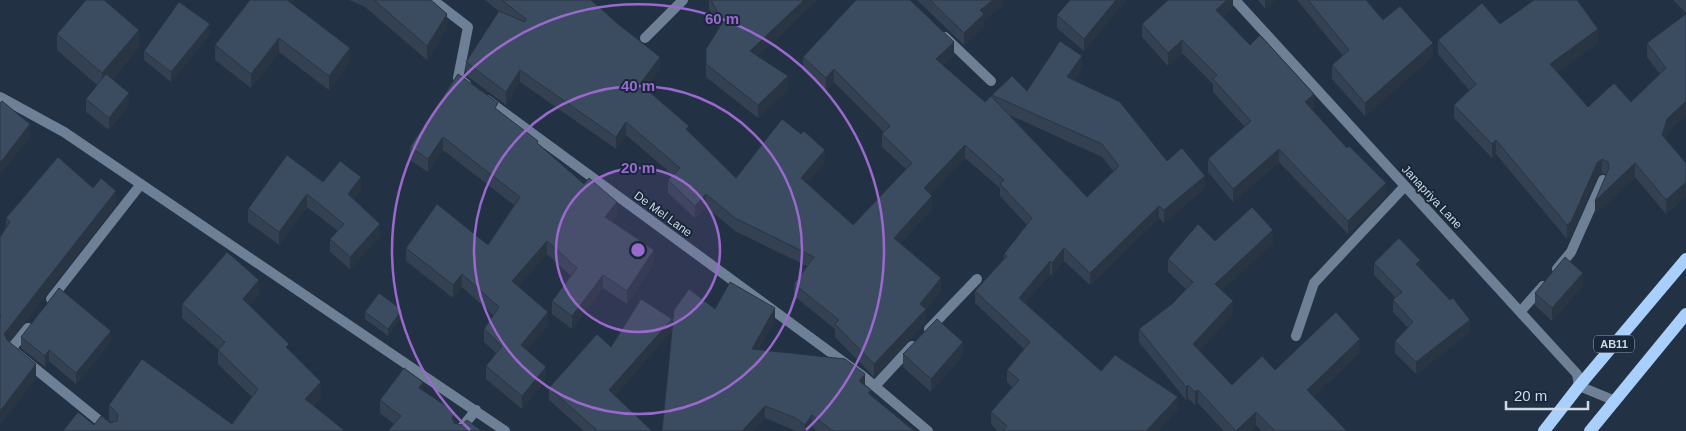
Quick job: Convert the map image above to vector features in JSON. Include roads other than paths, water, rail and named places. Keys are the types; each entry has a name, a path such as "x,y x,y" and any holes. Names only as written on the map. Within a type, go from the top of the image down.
{"main road":[{"name":"AB11","path":"1544,431 1579,386 1686,259"},
{"name":"AB11","path":"1590,431 1613,400 1686,314"}],"street":[{"name":"De Mel Lane","path":"433,0 468,27 458,78 875,386 928,431"},
{"path":"646,38 683,0"},
{"name":"Janapriya Lane","path":"1235,0 1577,374 1579,386"},
{"path":"935,27 991,81"},
{"path":"0,97 64,132 505,431"},
{"path":"1521,312 1571,252 1603,180"},
{"path":"112,431 12,349 141,184"},
{"path":"1296,336 1314,283 1405,186"},
{"path":"875,386 977,279"},
{"path":"1579,386 1613,400"},
{"path":"459,431 476,410"}]}
